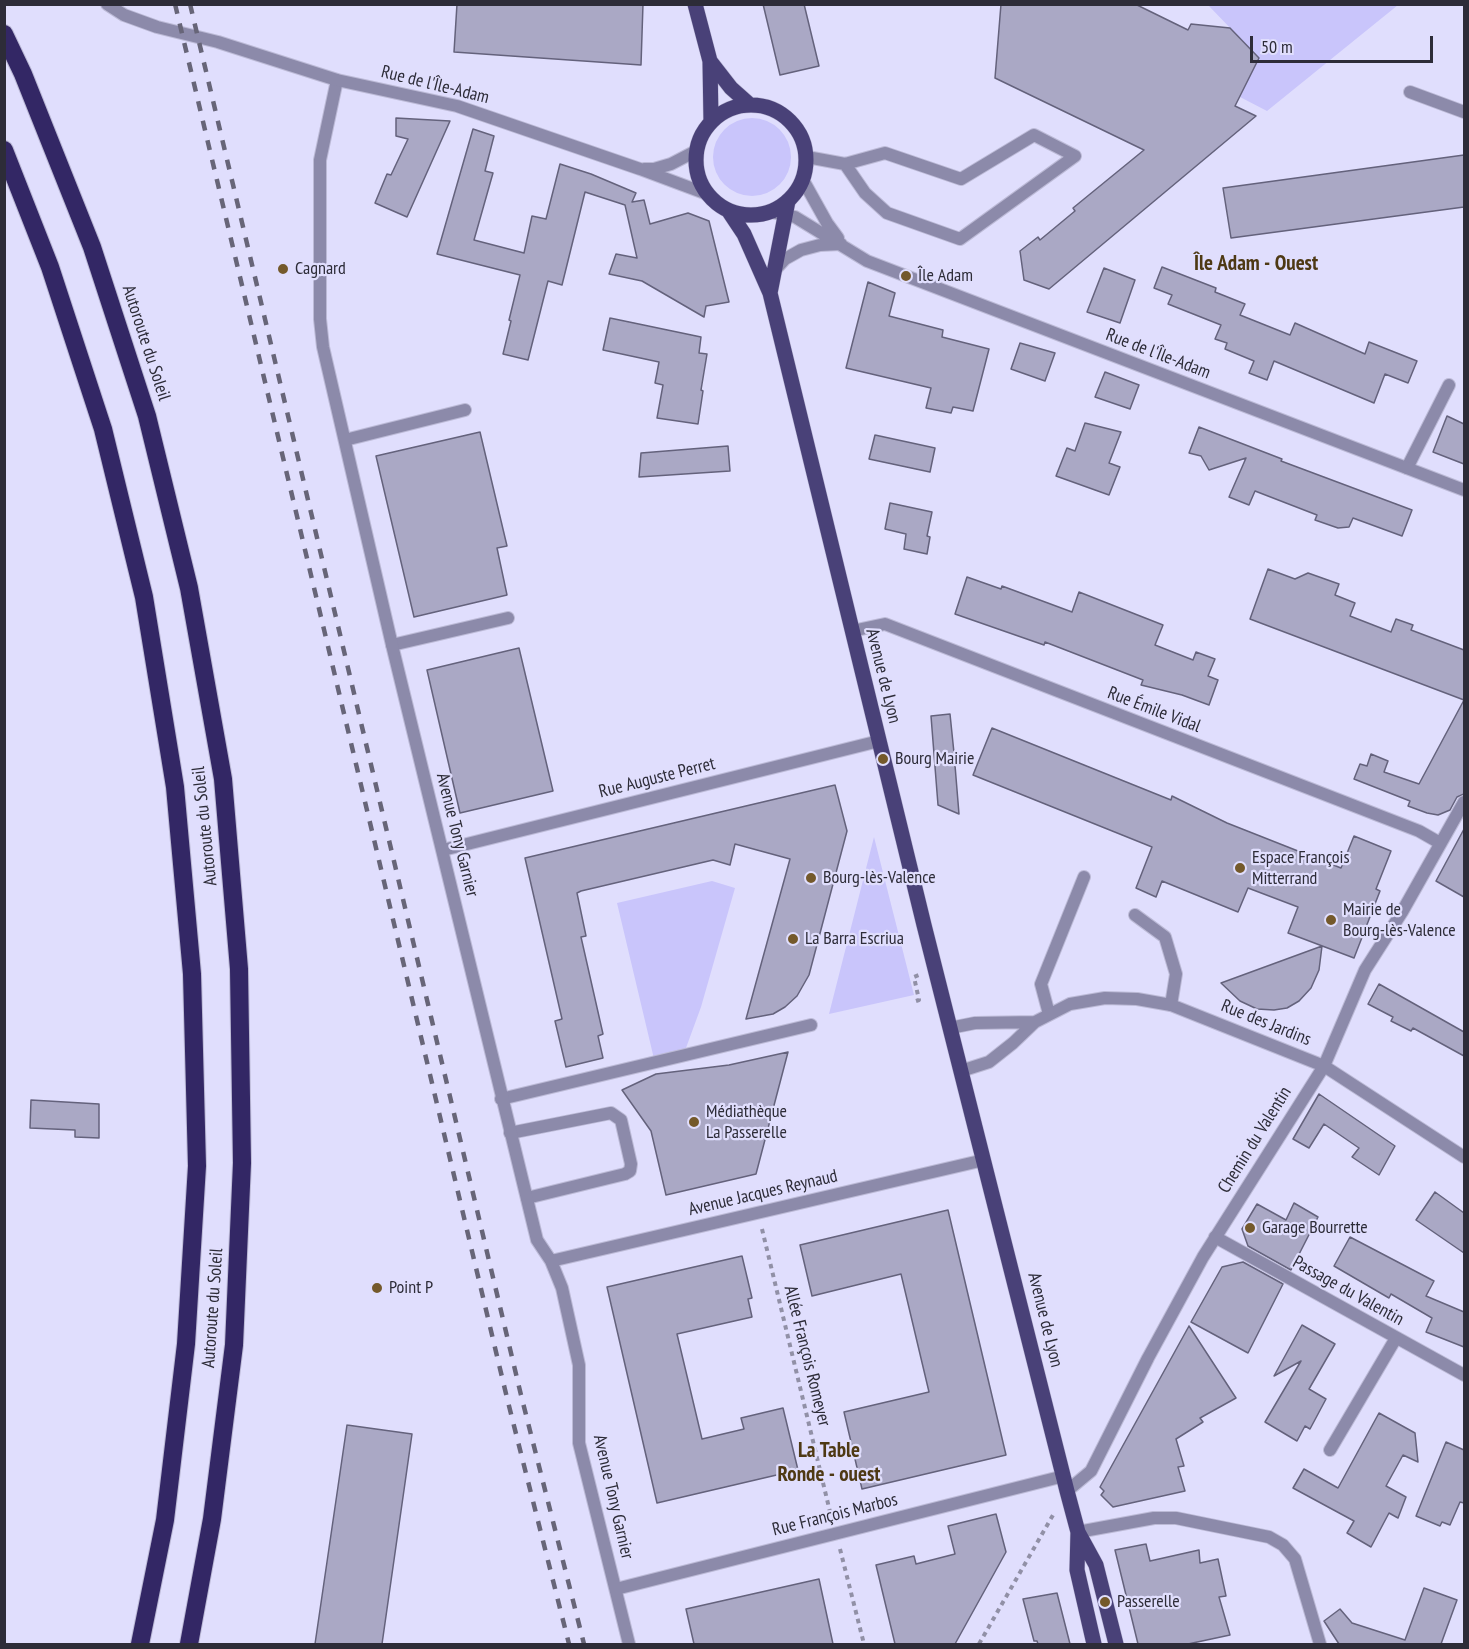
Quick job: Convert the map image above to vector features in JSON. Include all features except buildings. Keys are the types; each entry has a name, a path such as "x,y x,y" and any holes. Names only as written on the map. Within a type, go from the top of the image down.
{"highway":[{"name":"Autoroute du Soleil","path":"4,34 23,74 92,247 147,416 189,588 223,779 239,969 242,1163 234,1345 212,1519 189,1644"},
{"name":"Autoroute du Soleil","path":"4,150 50,267 103,429 144,597 175,787 192,974 197,1166 185,1356 165,1520 140,1644"}],"main road":[{"path":"695,4 710,61 711,121"},
{"path":"710,61 731,88 749,104"},
{"path":"770,293 782,209 797,192 803,180 807,157 801,136 789,119 777,111 749,104 722,112 711,121 701,135 696,151 697,173 707,194 716,204 743,215 782,209"},
{"path":"728,210 744,234 770,293"},
{"name":"Avenue de Lyon","path":"770,293 879,741 1078,1533"},
{"path":"1078,1533 1077,1570 1094,1644"},
{"path":"1078,1533 1096,1565 1116,1644"}],"street":[{"name":"Rue de l'Île-Adam","path":"108,4 124,15 157,27 218,42 337,80 457,106 707,194"},
{"name":"Avenue Tony Garnier","path":"337,80 320,160 320,320 323,347 501,1099 537,1239 551,1262 562,1288 579,1365 579,1443 629,1644"},
{"path":"1410,92 1464,112"},
{"path":"807,157 845,164 885,153 961,179 1034,135 1075,156 960,239 887,213 865,193 845,164"},
{"name":"Rue de l'Île-Adam","path":"640,169 654,169 671,164 696,151"},
{"name":"Rue de l'Île-Adam","path":"803,180 827,224 842,244"},
{"name":"Rue de l'Île-Adam","path":"782,209 867,261 1464,490"},
{"path":"773,272 785,259 801,249 842,244"},
{"path":"1407,468 1449,385"},
{"path":"345,440 465,410"},
{"path":"393,645 508,618"},
{"name":"Rue Émile Vidal","path":"852,631 885,624 1408,827 1440,843"},
{"name":"Rue Auguste Perret","path":"443,850 879,741"},
{"name":"Chemin du Valentin","path":"1066,1483 1091,1472 1148,1358 1215,1238 1324,1066 1365,970 1402,912 1440,843 1463,809"},
{"path":"1049,1014 1041,984 1084,877"},
{"path":"1135,915 1165,937 1176,974 1171,1005"},
{"name":"Rue des Jardins","path":"962,1071 989,1062 1035,1022 1070,1004 1105,998 1137,999 1171,1005 1324,1066 1464,1157"},
{"name":"Rue des Jardins","path":"951,1028 975,1023 1035,1022"},
{"path":"501,1099 811,1025"},
{"path":"510,1133 611,1113 621,1120 631,1164 630,1171 527,1198"},
{"name":"Avenue Jacques Reynaud","path":"551,1262 984,1160"},
{"name":"Passage du Valentin","path":"1215,1238 1464,1375"},
{"path":"1330,1450 1396,1338"},
{"name":"Rue François Marbos","path":"616,1589 836,1533 1066,1483"},
{"path":"1078,1533 1155,1518 1176,1518 1269,1537 1283,1545 1295,1559 1320,1644"}],"path":[{"name":"Allée François Romeyer","path":"758,1213 864,1644"},
{"path":"979,1644 1066,1483"}],"shaded area":[{"path":"1208,5 1398,5 1267,111 1240,97 1259,58"},
{"path":"752,118 767,121 779,130 788,142 791,157 788,172 779,184 767,193 752,196 737,193 725,184 716,172 713,157 716,142 725,130 737,121"},
{"path":"874,837 914,995 829,1014"},
{"path":"712,881 735,888 701,1007 683,1056 655,1063 617,903"}],"railway":[{"path":"175,4 507,1398 569,1644"},
{"path":"190,4 521,1395 584,1644"}],"place":[{"name":"Cagnard","path":"283,269"},
{"name":"Île Adam","path":"906,276"},
{"name":"Bourg Mairie","path":"883,759"},
{"name":"Espace François Mitterrand","path":"1240,868"},
{"name":"Bourg-lès-Valence","path":"811,878"},
{"name":"Mairie de Bourg-lès-Valence","path":"1331,920"},
{"name":"La Barra Escriua","path":"793,939"},
{"name":"Médiathèque La Passerelle","path":"694,1122"},
{"name":"Garage Bourrette","path":"1250,1228"},
{"name":"Point P","path":"377,1288"},
{"name":"Passerelle","path":"1105,1602"}],"district":[{"name":"Île Adam - Ouest","path":"1256,264"},
{"name":"La Table Ronde - ouest","path":"829,1463"}]}
